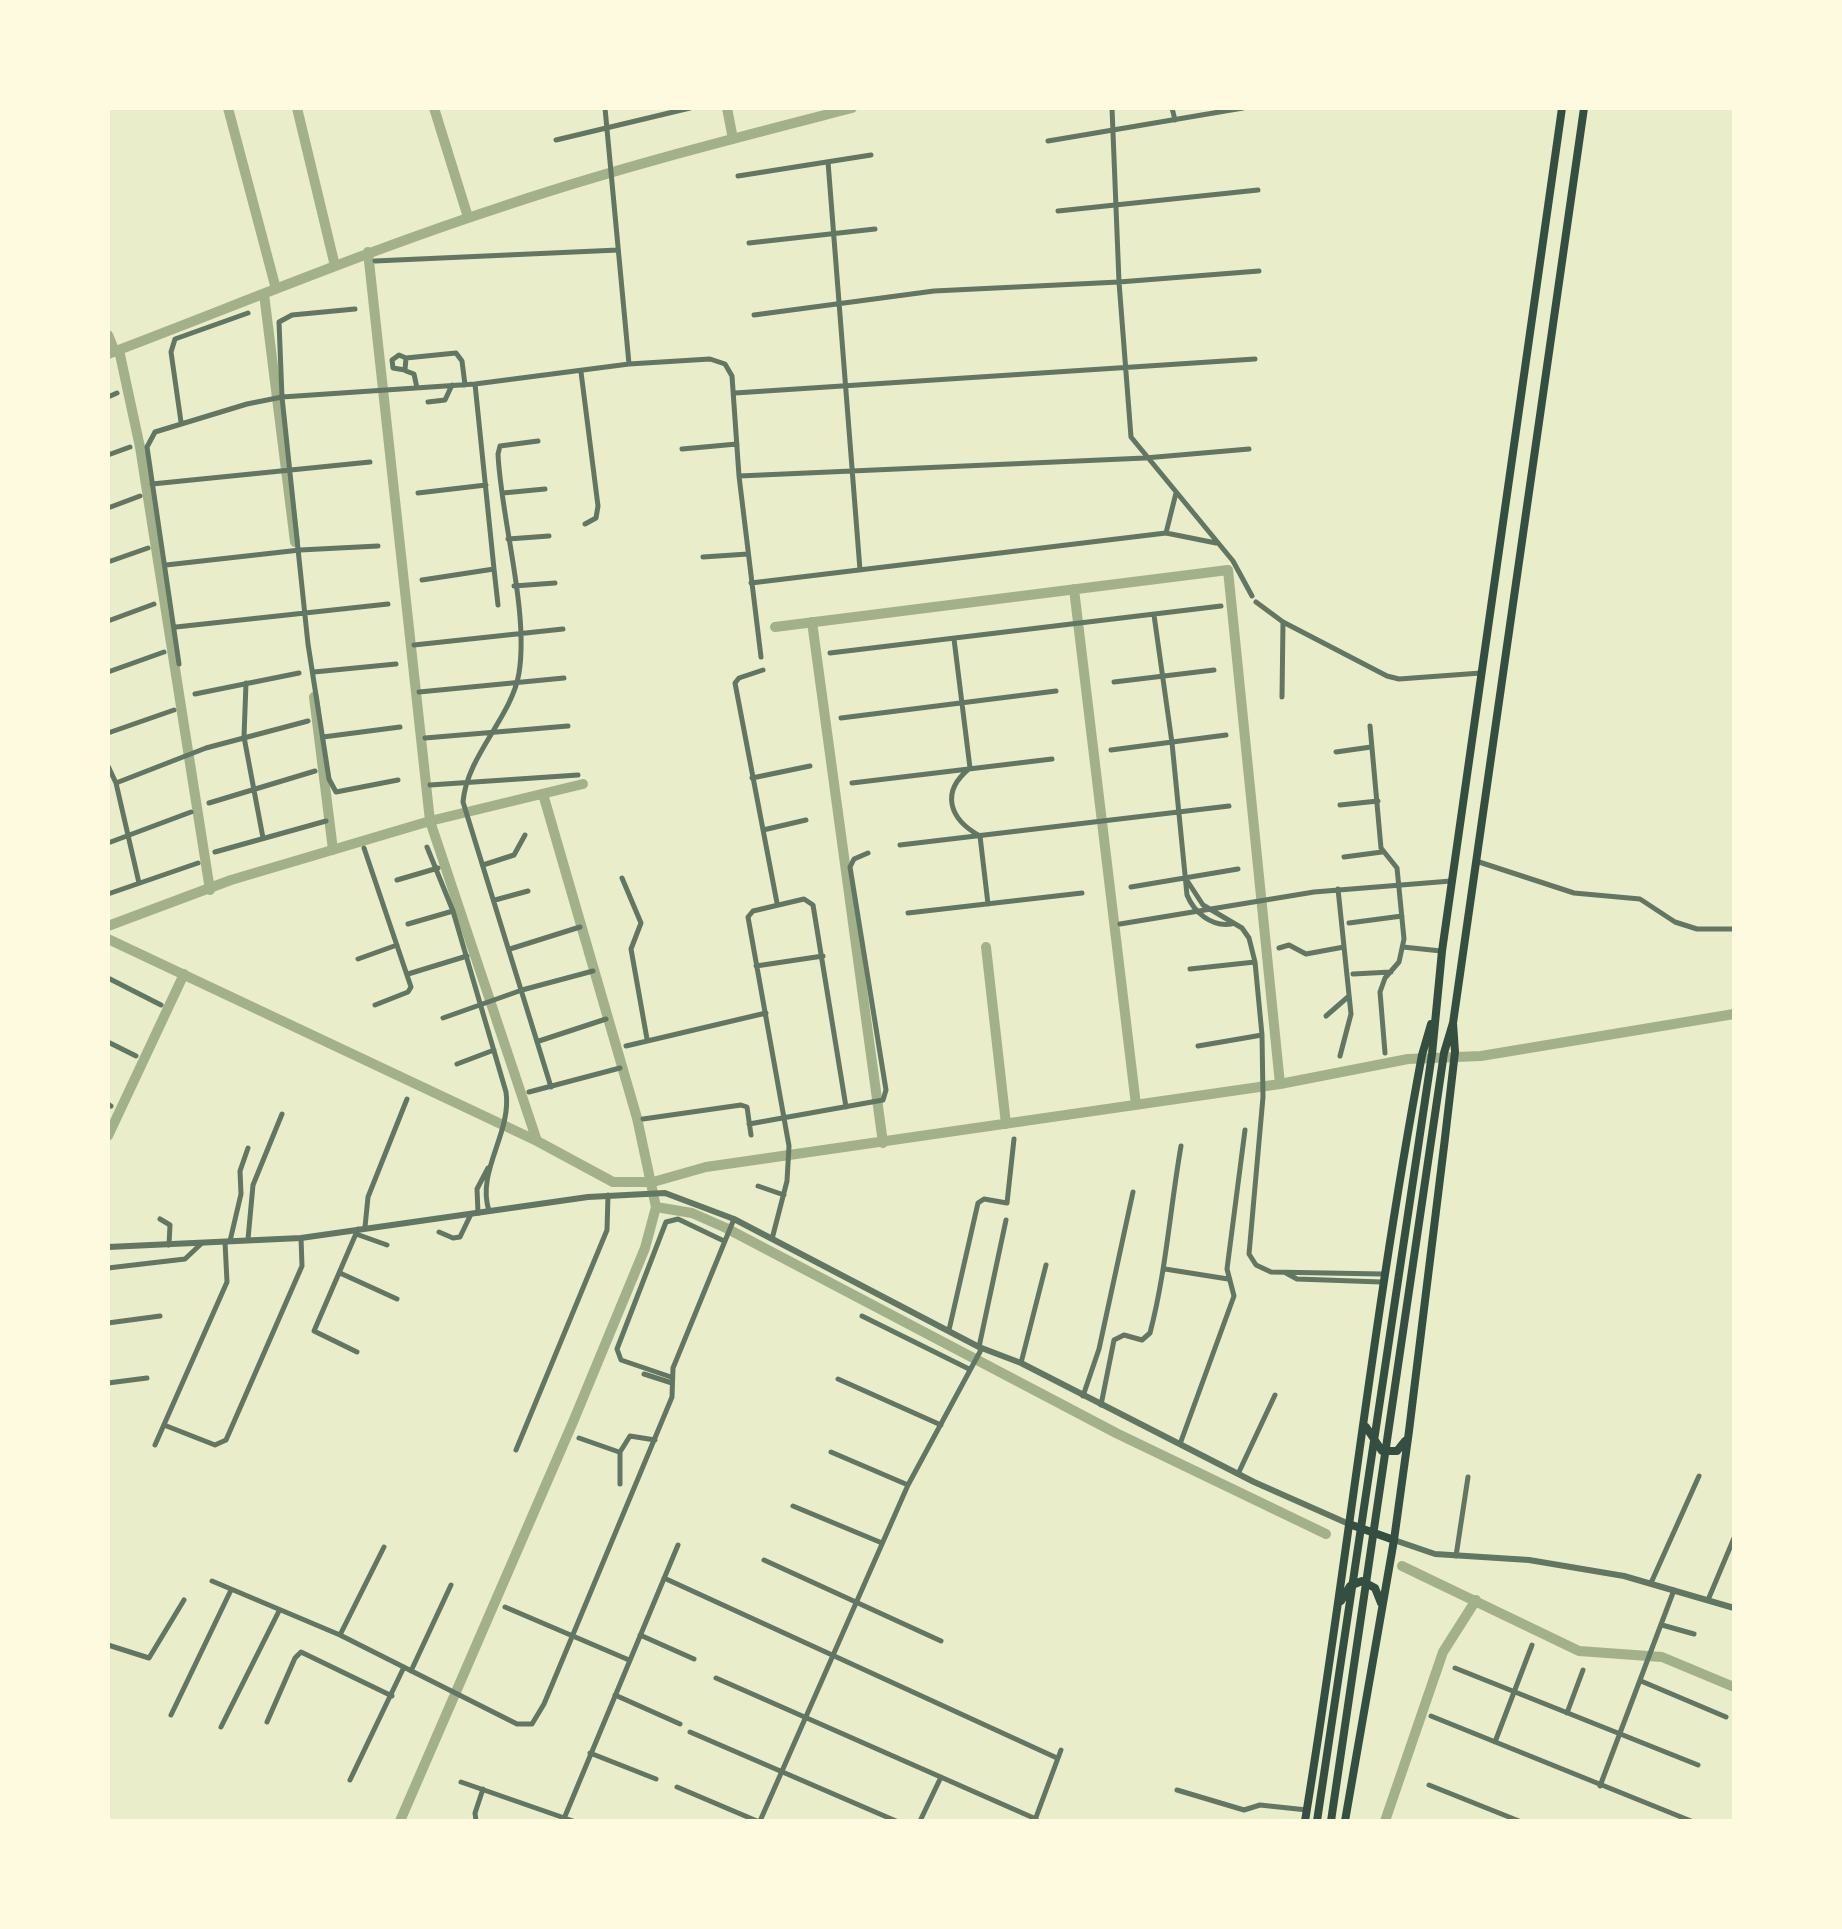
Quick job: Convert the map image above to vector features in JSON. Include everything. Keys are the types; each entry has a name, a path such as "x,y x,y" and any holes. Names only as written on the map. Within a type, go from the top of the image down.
{"main road":[{"path":"1317,1821 1400,1278 1432,1054 1442,951 1562,108"},
{"path":"1331,1821 1444,1053 1453,1023 1584,108"},
{"path":"1305,1821 1339,1605 1382,1278 1422,1055 1433,1019"},
{"path":"1345,1821 1394,1540 1409,1431 1455,1052 1453,1023"},
{"path":"1364,1422 1376,1446 1390,1453 1402,1446 1409,1431"},
{"path":"1349,1524 1394,1540"},
{"path":"1339,1605 1350,1586 1362,1581 1375,1588 1381,1608"}],"street":[{"path":"605,108 629,364"},
{"path":"556,140 690,108"},
{"path":"1112,108 1124,369 1131,437 1145,458 1233,561 1254,599 1283,622 1387,676 1399,679 1481,673"},
{"path":"1172,108 1175,120"},
{"path":"1048,141 1243,108"},
{"path":"738,176 871,155"},
{"path":"828,162 836,232 860,570"},
{"path":"1058,211 1258,190"},
{"path":"749,243 875,229"},
{"path":"375,261 618,250"},
{"path":"754,315 934,291 1259,271"},
{"path":"355,309 292,315 279,322 282,397 329,779 336,792 398,780"},
{"path":"181,422 171,352 175,339 248,313"},
{"path":"417,388 414,374 405,370 396,371 391,364 395,357 456,353 462,361 465,385"},
{"path":"405,370 406,358"},
{"path":"735,393 1255,359"},
{"path":"179,664 176,627 152,484 149,439 155,432 181,422 282,397 465,385 629,364 720,361 729,368 735,393 739,476 761,657"},
{"path":"581,372 598,506 596,518 585,524"},
{"path":"475,384 498,605"},
{"path":"428,402 445,400 452,385"},
{"path":"108,397 117,393"},
{"path":"538,441 500,446 519,634 516,682 468,780 464,812 495,900 551,1087"},
{"path":"682,449 737,444"},
{"path":"108,455 130,447"},
{"path":"739,476 1145,458 1249,449"},
{"path":"152,484 370,462"},
{"path":"418,493 486,485"},
{"path":"503,493 545,489"},
{"path":"1166,533 1176,493"},
{"path":"108,508 140,496"},
{"path":"751,583 1166,533 1217,543"},
{"path":"508,539 549,536"},
{"path":"166,565 300,550 378,546"},
{"path":"108,562 148,548"},
{"path":"703,557 748,554"},
{"path":"422,580 494,569"},
{"path":"514,586 555,583"},
{"path":"108,621 154,604"},
{"path":"176,627 388,604"},
{"path":"830,653 1221,606"},
{"path":"1154,615 1188,878 1187,895 1197,912 1214,923 1231,924"},
{"path":"1282,697 1283,622"},
{"path":"414,645 563,629"},
{"path":"954,639 970,768"},
{"path":"108,672 164,652"},
{"path":"314,672 396,664"},
{"path":"763,670 739,678 735,683 777,903"},
{"path":"1114,682 1214,670"},
{"path":"195,694 299,673"},
{"path":"419,692 564,678"},
{"path":"246,683 244,737 251,789 263,838"},
{"path":"841,718 1056,691"},
{"path":"108,733 174,710"},
{"path":"116,783 206,748 308,721"},
{"path":"425,738 568,726"},
{"path":"1370,726 1382,852 1397,868 1402,916 1403,947 1397,967 1380,992 1385,1053"},
{"path":"323,737 400,727"},
{"path":"1111,750 1226,735"},
{"path":"1336,752 1371,747"},
{"path":"852,783 1052,759"},
{"path":"108,766 116,783 139,883"},
{"path":"752,778 810,766"},
{"path":"970,768 956,781 951,799 954,815 962,826 980,836"},
{"path":"209,803 315,771"},
{"path":"430,785 468,780 578,775"},
{"path":"1340,805 1378,801"},
{"path":"900,845 1229,806"},
{"path":"108,843 191,812"},
{"path":"763,830 806,820"},
{"path":"215,852 326,821"},
{"path":"483,865 514,855 525,835"},
{"path":"980,836 988,904"},
{"path":"427,847 438,868 486,1002 494,1050 506,1092 505,1119 489,1168 485,1196 489,1211"},
{"path":"364,848 411,987 408,992 375,1005"},
{"path":"1344,857 1382,852"},
{"path":"749,1124 869,1105 883,1100 886,1090 850,867 854,859 868,853"},
{"path":"1476,861 1574,893 1640,899 1675,922 1697,929 1734,929"},
{"path":"108,894 198,863"},
{"path":"397,880 438,868"},
{"path":"1131,887 1238,869"},
{"path":"622,878 641,923 631,949 647,1039"},
{"path":"1188,878 1209,910 1242,928 1249,938 1255,962 1262,1035 1263,1097 1249,1254 1261,1269 1285,1272 1297,1279 1382,1278"},
{"path":"1120,924 1338,889 1452,881"},
{"path":"1338,889 1351,1014 1340,1056"},
{"path":"495,900 528,891"},
{"path":"908,913 1082,893"},
{"path":"772,1239 790,1163 785,1119 748,917 753,911 772,908 777,903 810,901 823,956 846,1107"},
{"path":"408,924 453,911"},
{"path":"1349,923 1402,916"},
{"path":"510,949 580,927"},
{"path":"358,959 397,945"},
{"path":"1279,948 1289,945 1306,954 1344,947"},
{"path":"1403,947 1442,951"},
{"path":"408,974 467,956"},
{"path":"756,966 823,956"},
{"path":"1190,969 1255,962"},
{"path":"443,1018 522,990 593,971"},
{"path":"1353,974 1391,972"},
{"path":"108,978 161,1005"},
{"path":"1326,1016 1349,996"},
{"path":"626,1046 766,1013"},
{"path":"539,1041 606,1019"},
{"path":"1198,1046 1262,1035"},
{"path":"108,1042 136,1056"},
{"path":"457,1064 494,1050"},
{"path":"529,1092 620,1068"},
{"path":"357,1352 314,1331 360,1230 368,1197 407,1099"},
{"path":"643,1119 741,1105 747,1107 751,1135"},
{"path":"248,1239 253,1185 282,1114"},
{"path":"1180,1444 1234,1296 1228,1279 1245,1130"},
{"path":"949,1330 978,1203 984,1199 1007,1203 1014,1139"},
{"path":"1101,1405 1112,1344 1118,1337 1142,1340 1150,1333 1165,1269 1165,1237 1181,1146"},
{"path":"155,1445 227,1282 228,1241 241,1194 240,1171 248,1148"},
{"path":"439,1232 453,1238 460,1237 474,1213 477,1189 489,1168"},
{"path":"758,1186 784,1195"},
{"path":"1083,1396 1099,1349 1133,1192"},
{"path":"108,1247 301,1238 608,1195 665,1193 734,1219 981,1347 1021,1363 1238,1474 1349,1524"},
{"path":"516,1450 607,1230 608,1195"},
{"path":"160,1219 170,1225 169,1245"},
{"path":"672,1380 621,1360 617,1349 666,1222 678,1219 724,1238"},
{"path":"212,1581 340,1635 517,1724 532,1724 574,1634 655,1440 672,1397 672,1380 724,1238 734,1219"},
{"path":"677,1787 758,1821 908,1485 977,1357 1006,1220"},
{"path":"360,1230 387,1245"},
{"path":"164,1425 215,1445 226,1440 302,1266 301,1238"},
{"path":"108,1268 185,1259 202,1243"},
{"path":"1021,1363 1046,1265"},
{"path":"1165,1269 1228,1279"},
{"path":"340,1273 397,1299"},
{"path":"108,1323 160,1316"},
{"path":"862,1316 971,1367"},
{"path":"644,1374 672,1380"},
{"path":"108,1383 147,1378"},
{"path":"838,1379 941,1425"},
{"path":"1238,1474 1275,1395"},
{"path":"620,1484 620,1452 632,1435 655,1440"},
{"path":"579,1438 620,1452"},
{"path":"831,1452 908,1485"},
{"path":"1651,1583 1699,1476"},
{"path":"1456,1557 1468,1477"},
{"path":"793,1506 882,1543"},
{"path":"1708,1600 1734,1538"},
{"path":"1394,1540 1435,1554 1529,1560 1651,1583 1734,1608"},
{"path":"564,1819 678,1545"},
{"path":"340,1635 384,1547"},
{"path":"764,1560 941,1641"},
{"path":"664,1578 1057,1758"},
{"path":"411,1671 451,1585"},
{"path":"171,1715 231,1590"},
{"path":"1600,1786 1674,1590"},
{"path":"108,1645 149,1658 184,1600"},
{"path":"505,1607 629,1660"},
{"path":"221,1727 279,1611"},
{"path":"1662,1625 1694,1634"},
{"path":"640,1635 694,1659"},
{"path":"1495,1742 1532,1645"},
{"path":"267,1722 295,1658 301,1652 392,1696"},
{"path":"350,1780 404,1667"},
{"path":"1455,1668 1698,1765"},
{"path":"1567,1713 1583,1670"},
{"path":"716,1678 807,1715 1036,1820 1061,1750"},
{"path":"1641,1681 1726,1717"},
{"path":"615,1695 680,1724"},
{"path":"1431,1716 1691,1821"},
{"path":"690,1732 896,1821"},
{"path":"590,1753 656,1779"},
{"path":"920,1821 941,1777"},
{"path":"461,1782 573,1821"},
{"path":"1429,1785 1519,1821"},
{"path":"476,1821 475,1813 483,1789"},
{"path":"1177,1790 1244,1810 1260,1805 1307,1810"}],"waterway":[{"path":"228,108 276,289"},
{"path":"297,108 335,266"},
{"path":"434,108 467,214"},
{"path":"727,108 733,139"},
{"path":"108,354 397,243 539,194 852,108"},
{"path":"368,252 430,821 537,1141"},
{"path":"264,294 295,542"},
{"path":"108,335 115,352"},
{"path":"119,350 140,447 210,890"},
{"path":"775,627 1228,570 1280,1084"},
{"path":"1074,589 1136,1105"},
{"path":"812,622 883,1143"},
{"path":"314,697 333,850"},
{"path":"108,926 231,880 430,821 583,784"},
{"path":"400,1821 573,1422 645,1248 656,1207 637,1118 543,794"},
{"path":"108,939 537,1141 613,1182 653,1182 706,1167 1280,1084 1408,1059 1481,1056 1734,1014"},
{"path":"986,947 1006,1124"},
{"path":"108,1136 184,974"},
{"path":"656,1207 692,1213 726,1228 1116,1433 1326,1534"},
{"path":"1402,1566 1579,1651 1662,1657 1734,1687"},
{"path":"1385,1821 1443,1652 1476,1600"}]}
